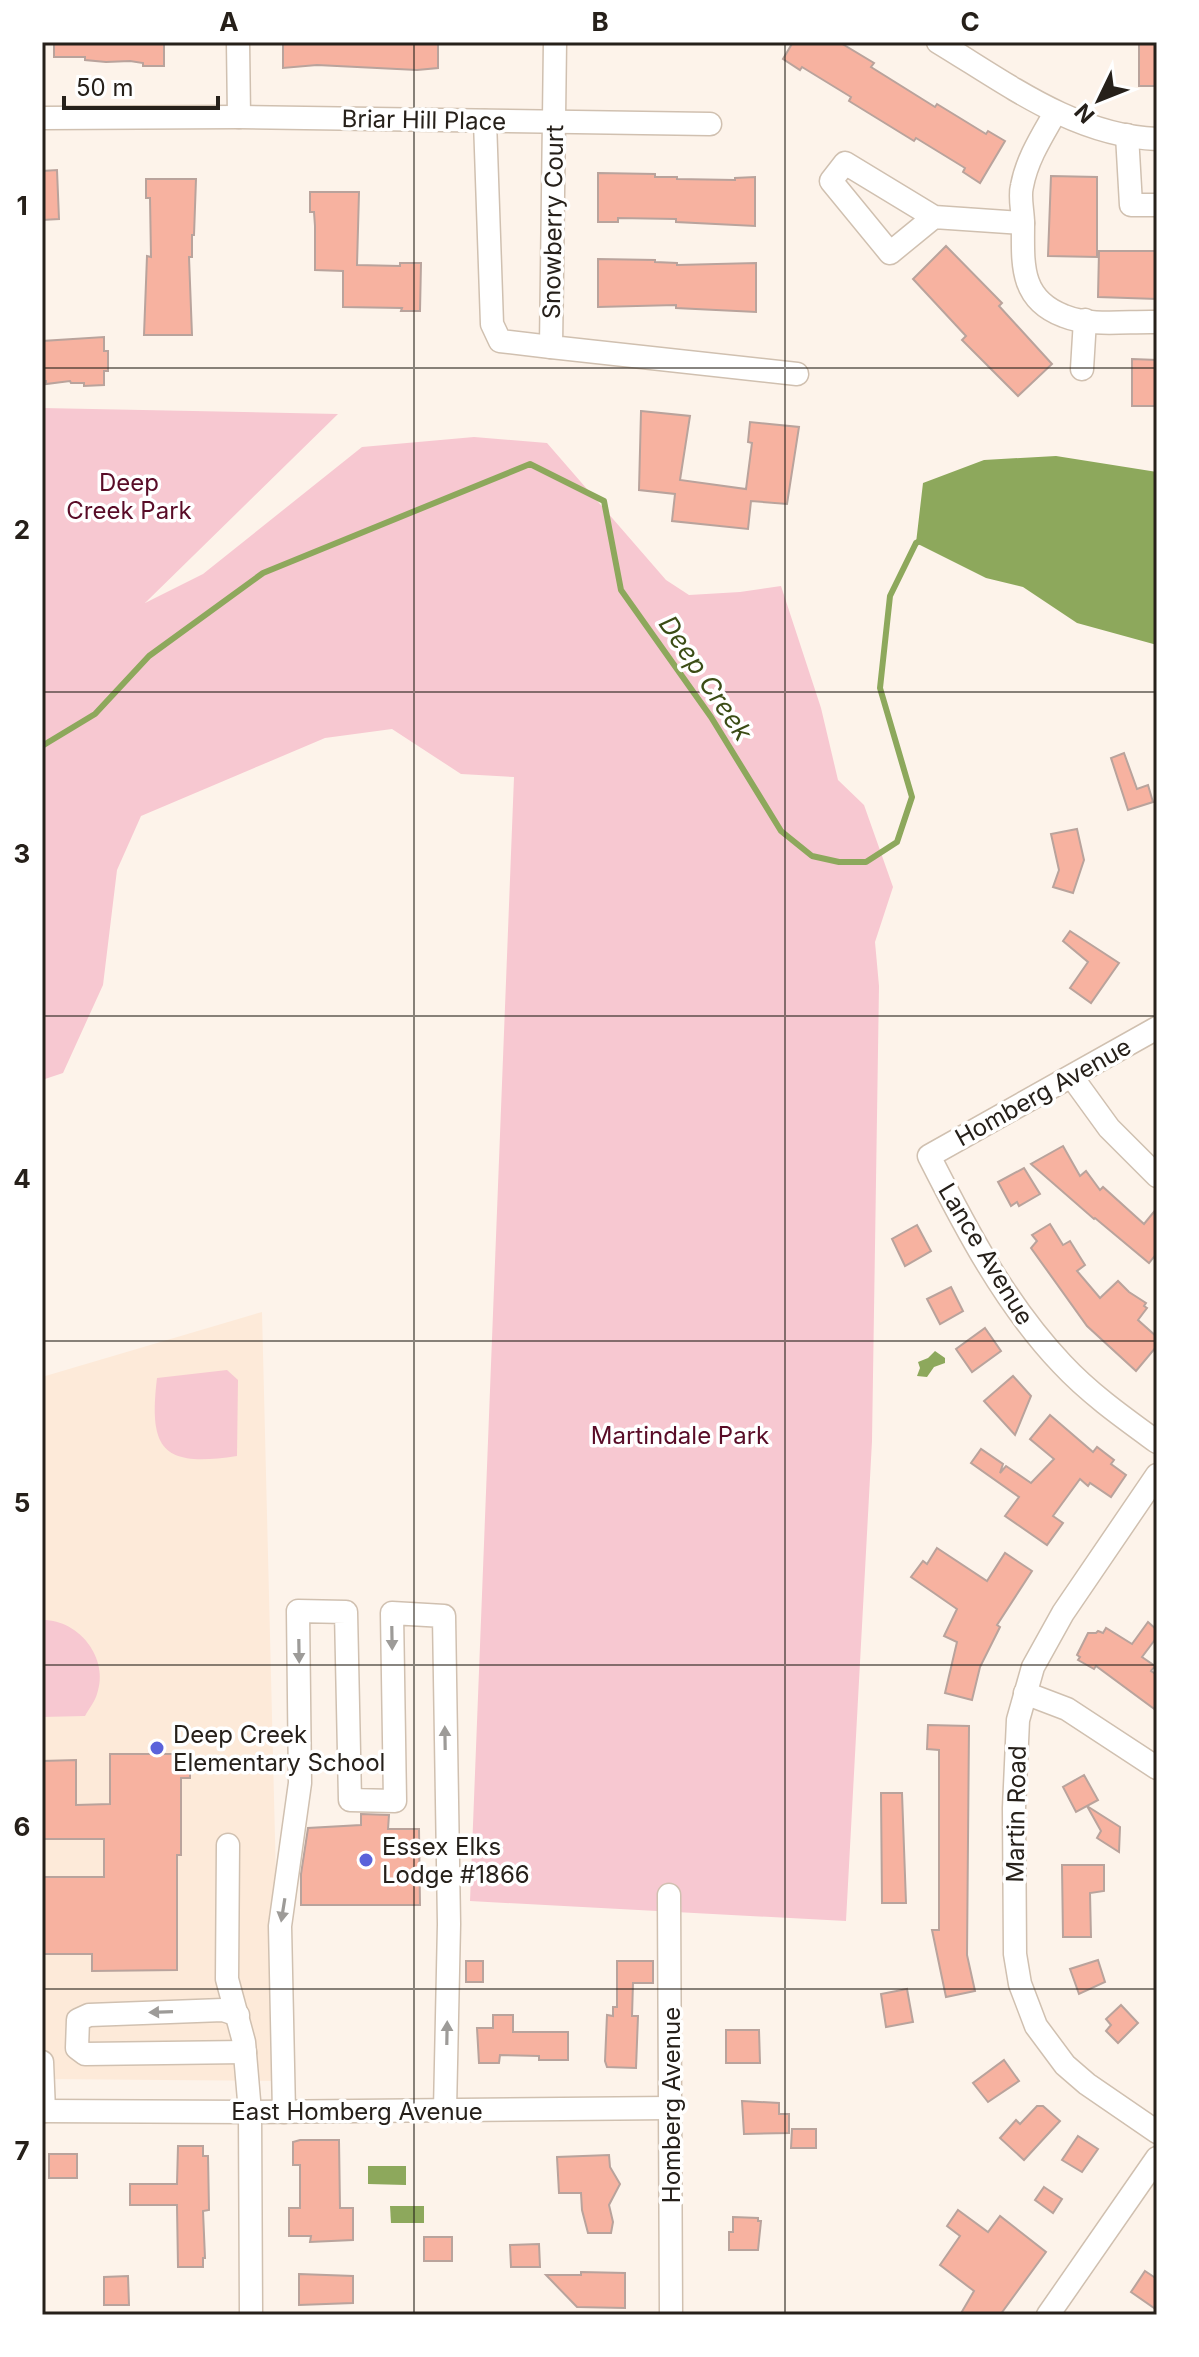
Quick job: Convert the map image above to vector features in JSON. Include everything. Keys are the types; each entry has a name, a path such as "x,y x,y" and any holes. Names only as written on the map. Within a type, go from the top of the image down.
{"street":[{"path":"238,42 239,117"},
{"name":"Snowberry Court","path":"555,42 551,347 797,374"},
{"path":"938,42 1055,113 1127,135 1157,139"},
{"path":"1055,113 1030,159 1021,189 1025,274 1035,297 1066,317 1157,322"},
{"name":"Briar Hill Place","path":"42,118 239,117 710,124"},
{"path":"485,121 492,324 500,341 551,347"},
{"path":"1127,135 1131,205 1157,205"},
{"path":"934,217 890,253 831,181 845,163 934,217 1023,223"},
{"path":"1082,369 1085,320"},
{"name":"Homberg Avenue","path":"929,1156 1157,1028"},
{"path":"1072,1077 1109,1128 1157,1176"},
{"name":"Lance Avenue","path":"929,1156 958,1213 1020,1315 1084,1386 1157,1442"},
{"name":"Martin Road","path":"1157,1475 1063,1613 1033,1667 1018,1720 1014,1808 1015,1954 1020,1984 1036,2026 1065,2065 1087,2084 1157,2132"},
{"path":"284,2112 280,1926 300,1783 298,1611 346,1612 350,1800 395,1801 392,1613 444,1616 449,1924 445,2110"},
{"path":"1025,1693 1067,1709 1157,1768"},
{"path":"228,1845 227,1979 245,2052 250,2112 251,2315"},
{"name":"Homberg Avenue","path":"669,1895 671,2315"},
{"path":"238,2015 223,2010 89,2015 78,2020 77,2048 85,2054 245,2052"},
{"path":"42,2062 43,2111"},
{"name":"East Homberg Avenue","path":"43,2111 671,2108"},
{"path":"1048,2315 1157,2158"}],"shaded area":[{"path":"1056,456 1157,472 1157,645 1077,623 1023,587 986,578 916,543 923,483 984,460"},
{"name":"Deep Creek Elementary School","path":"262,1312 281,2081 42,2079 42,1377"},
{"path":"935,1351 945,1358 945,1363 934,1367 927,1377 917,1376 920,1368 918,1362"},
{"path":"368,2166 406,2166 406,2185 368,2184"},
{"path":"390,2206 424,2206 424,2223 391,2223"}],"green space":[{"name":"Martindale Park","path":"42,408 338,414 145,603 203,574 362,447 474,437 547,443 666,580 689,595 781,586 821,708 838,780 864,805 893,887 875,942 879,986 872,1441 846,1921 470,1901 514,777 461,774 392,729 325,738 141,816 117,870 103,985 63,1073 42,1080"},
{"path":"227,1370 238,1380 237,1456 192,1459 177,1456 166,1449 155,1423 157,1378"},
{"path":"42,1620 55,1621 79,1633 95,1655 100,1680 96,1697 85,1716 42,1717"}],"building":[{"path":"54,42 164,42 164,66 143,66 143,63 130,61 85,60 85,57 54,57"},
{"path":"283,42 438,42 438,68 417,70 317,65 283,68"},
{"path":"793,42 839,42 874,63 871,67 935,107 937,104 986,134 988,131 1005,141 980,183 963,172 965,168 916,138 914,141 849,101 851,97 783,59"},
{"path":"1139,42 1157,42 1157,86 1139,86"},
{"path":"57,170 59,219 42,220 42,171"},
{"path":"598,173 655,174 655,177 677,179 735,180 755,177 755,226 676,222 676,219 618,218 618,222 598,222"},
{"path":"1051,176 1097,177 1097,257 1048,256"},
{"path":"146,179 196,179 194,235 192,257 189,257 192,335 144,335 147,256 151,257 150,198 146,198"},
{"path":"310,192 359,192 357,265 421,263 420,311 343,307 343,271 315,270 315,226 314,212 310,212"},
{"path":"946,246 1002,303 999,306 1052,364 1018,396 962,340 966,336 913,279"},
{"path":"1099,251 1157,251 1157,299 1098,297"},
{"path":"598,259 655,260 677,265 756,263 756,312 676,308 676,305 598,307"},
{"path":"104,337 108,371 104,371 104,385 84,386 84,383 70,381 46,384 42,381 42,341"},
{"path":"1132,359 1157,360 1157,406 1132,406"},
{"path":"641,411 690,416 680,480 746,489 752,443 748,442 750,422 799,427 787,504 751,501 748,529 672,521 675,494 639,490"},
{"path":"1124,753 1137,789 1148,785 1153,802 1128,810 1111,758"},
{"path":"1077,829 1084,860 1073,893 1053,887 1059,870 1051,834"},
{"path":"1070,931 1119,963 1091,1003 1070,988 1088,962 1063,941"},
{"path":"1063,1146 1080,1176 1086,1171 1100,1190 1103,1187 1144,1224 1157,1208 1157,1253 1149,1263 1031,1164"},
{"path":"1024,1168 1040,1194 1019,1206 1017,1202 1011,1206 998,1182"},
{"path":"1050,1224 1063,1245 1070,1241 1085,1265 1077,1271 1100,1298 1118,1281 1146,1303 1144,1306 1147,1308 1138,1320 1157,1337 1157,1346 1136,1371 1087,1326 1031,1248 1037,1241 1032,1235"},
{"path":"917,1225 931,1251 905,1266 892,1239"},
{"path":"951,1287 963,1311 940,1324 927,1299"},
{"path":"985,1328 1001,1351 972,1372 956,1349"},
{"path":"1013,1376 1031,1396 1015,1435 984,1401"},
{"path":"1050,1415 1093,1452 1097,1447 1114,1460 1111,1464 1126,1475 1111,1497 1080,1479 1053,1516 1063,1523 1047,1545 1005,1516 1019,1497 971,1463 981,1449 1003,1464 1000,1473 1006,1466 1031,1483 1054,1459 1030,1439"},
{"path":"937,1548 987,1581 1005,1553 1032,1571 997,1625 1000,1627 980,1667 972,1700 945,1693 957,1642 944,1636 957,1609 911,1577 923,1561 927,1564"},
{"path":"1148,1622 1157,1630 1157,1637 1142,1657 1155,1666 1151,1671 1157,1675 1157,1711 1096,1666 1094,1669 1078,1660 1080,1657 1077,1655 1088,1633 1103,1633 1106,1628 1132,1644"},
{"path":"928,1725 969,1726 967,1955 975,1991 946,1997 932,1930 939,1930 939,1750 927,1749"},
{"path":"110,1754 190,1754 190,1778 181,1778 177,1970 92,1971 92,1954 42,1954 42,1877 104,1877 104,1839 42,1839 42,1761 76,1760 76,1805 110,1804"},
{"path":"1084,1775 1098,1800 1076,1812 1063,1787"},
{"path":"881,1793 902,1793 906,1903 882,1903"},
{"path":"1087,1806 1120,1827 1119,1852 1097,1838 1101,1831"},
{"name":"Essex Elks Lodge #1866","path":"361,1814 389,1815 388,1829 419,1829 420,1905 301,1905 301,1874 308,1828 361,1825"},
{"path":"1062,1865 1104,1865 1104,1891 1090,1893 1091,1937 1063,1937"},
{"path":"1098,1960 1105,1982 1079,1994 1070,1969"},
{"path":"466,1961 483,1961 483,1982 466,1982"},
{"path":"617,1961 653,1961 653,1983 633,1983 632,2016 638,2016 636,2068 607,2067 605,2061 607,2015 613,2016 613,2007 617,2007"},
{"path":"907,1989 913,2022 886,2027 881,1994"},
{"path":"1121,2005 1138,2023 1118,2043 1106,2031 1111,2025 1106,2019"},
{"path":"493,2015 513,2015 513,2032 568,2032 568,2060 500,2055 499,2063 479,2063 477,2028 493,2028"},
{"path":"726,2030 759,2030 760,2063 726,2063"},
{"path":"1004,2060 1019,2081 988,2102 973,2083"},
{"path":"742,2101 779,2103 779,2114 789,2114 789,2133 744,2134"},
{"path":"1037,2106 1043,2106 1060,2121 1024,2160 1000,2138 1016,2120 1020,2124"},
{"path":"792,2129 816,2129 816,2148 791,2148"},
{"path":"1078,2136 1098,2149 1082,2172 1062,2160"},
{"path":"339,2140 340,2208 353,2208 353,2240 310,2242 311,2236 289,2236 289,2208 300,2208 300,2165 293,2165 293,2142"},
{"path":"178,2146 203,2146 203,2156 208,2156 209,2210 203,2211 203,2267 178,2267 177,2205 130,2205 130,2184 177,2184"},
{"path":"49,2154 77,2154 77,2178 49,2178"},
{"path":"609,2155 610,2167 620,2184 609,2205 613,2222 611,2233 588,2233 581,2193 559,2193 557,2157"},
{"path":"1044,2187 1062,2199 1053,2213 1035,2200"},
{"path":"958,2210 988,2232 1000,2216 1046,2252 1000,2315 960,2315 974,2291 940,2265 960,2236 947,2226"},
{"path":"733,2217 758,2218 761,2221 758,2250 729,2250"},
{"path":"424,2237 452,2237 452,2261 424,2261"},
{"path":"539,2244 540,2267 511,2267 510,2245"},
{"path":"1145,2271 1157,2279 1157,2310 1131,2292"},
{"path":"581,2272 625,2273 625,2308 577,2307 546,2275 581,2275"},
{"path":"299,2274 353,2276 353,2303 299,2305"},
{"path":"128,2276 129,2305 104,2305 104,2277"}],"waterway":[{"name":"Deep Creek","path":"42,746 95,714 149,656 263,573 530,464 604,501 621,590 711,717 781,831 812,856 839,862 866,862 897,842 912,797 880,688 890,596 916,543 920,541"}],"place":[{"name":"Deep Creek Elementary School","path":"157,1748"},
{"name":"Essex Elks Lodge #1866","path":"366,1860"}],"park label":[{"name":"Deep Creek Park","path":"129,496"}]}
